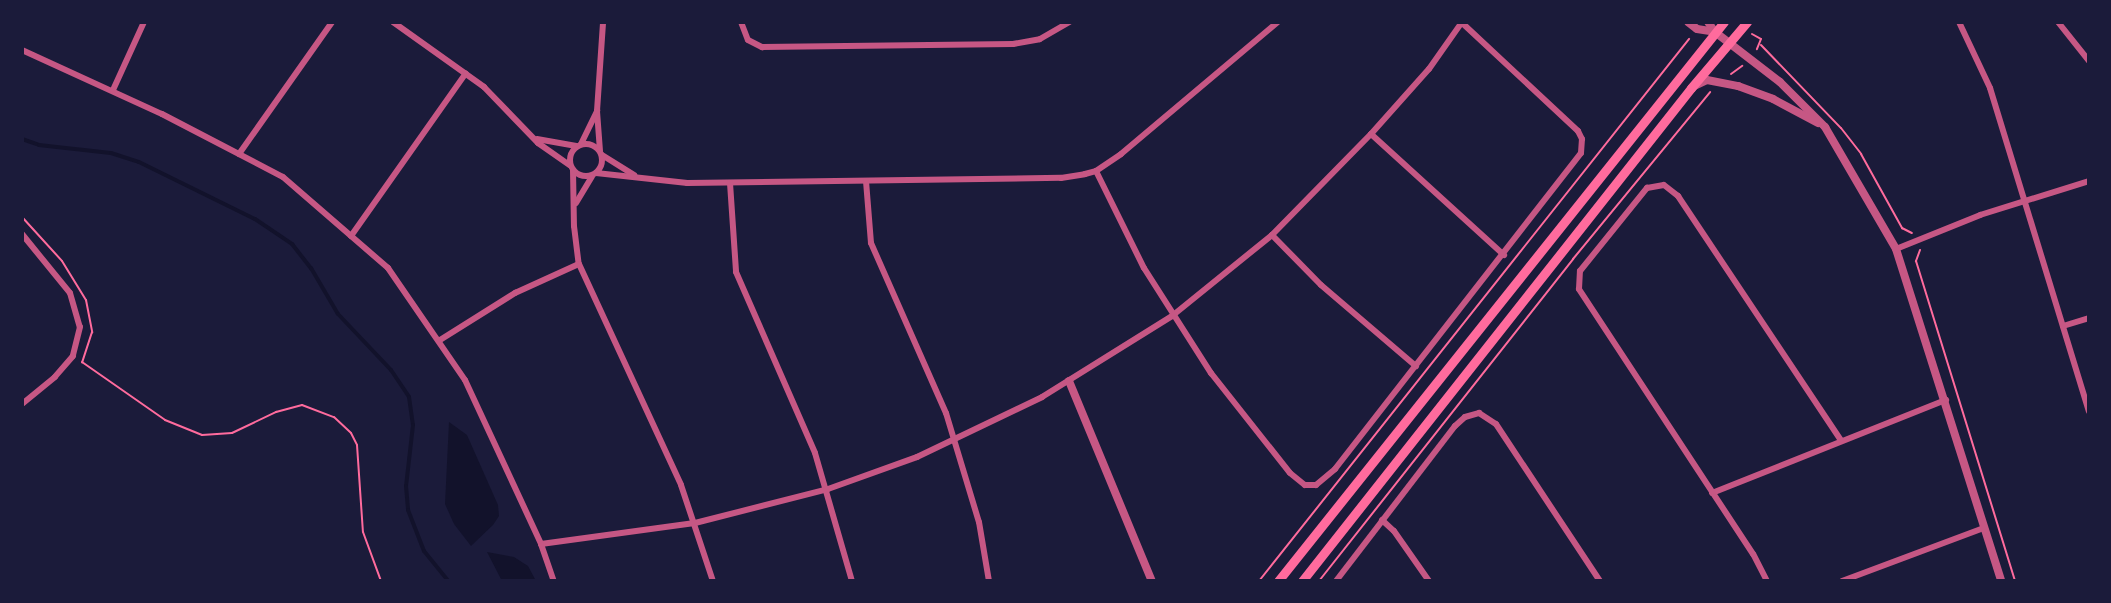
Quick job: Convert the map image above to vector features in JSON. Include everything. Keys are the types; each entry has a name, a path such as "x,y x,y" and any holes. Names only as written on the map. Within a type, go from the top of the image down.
{"main road":[{"path":"1278,581 1724,22"},
{"path":"1302,581 1691,88 1745,24"}],"street":[{"path":"113,90 144,22"},
{"path":"239,154 332,22"},
{"path":"393,22 496,97 538,143 582,176 628,178 634,175"},
{"path":"603,22 597,111 602,165 576,203 574,226 579,264 695,523 713,581"},
{"path":"741,22 748,40 762,47 1013,44 1040,39 1069,22"},
{"path":"537,139 579,146 591,144 634,175 678,182 1061,178 1096,171 1278,22"},
{"path":"1688,22 1697,29 1715,32"},
{"path":"1708,22 1715,32 1750,57 1825,127 1896,249 2001,581"},
{"path":"1959,22 1990,88 2089,411"},
{"path":"2058,22 2089,61"},
{"path":"541,544 695,523 828,489 954,441 1069,381 1172,316 1272,235 1371,134 1429,69 1462,23 1571,125 1582,139 1581,153 1504,255 1331,473 1313,486 1297,480 1268,448 1172,316 1096,171"},
{"path":"22,50 113,90 298,187 398,280 465,380 541,544 554,581"},
{"path":"351,236 466,73"},
{"path":"1691,88 1707,80 1725,83 1773,99 1825,127"},
{"path":"576,203 573,198 571,154 579,146 597,111"},
{"path":"1371,134 1504,255"},
{"path":"866,181 871,243 935,384 979,522 989,581"},
{"path":"1896,249 1962,221 2089,181"},
{"path":"730,183 736,272 812,445 828,489 852,581"},
{"path":"1767,581 1577,284 1580,271 1642,192 1653,185 1669,187 1678,196 1841,440"},
{"path":"22,234 61,279 76,305 80,327 73,356 55,377 22,404"},
{"path":"1272,235 1321,285 1416,366"},
{"path":"440,340 515,293 579,264"},
{"path":"2063,326 2089,318"},
{"path":"1069,381 1152,581"},
{"path":"1712,493 1946,400"},
{"path":"1336,581 1460,421 1470,414 1483,414 1496,424 1600,581"},
{"path":"1382,520 1394,531 1429,581"},
{"path":"1842,581 1984,528"}],"path":[{"path":"1319,581 1703,97 1722,90 1761,45 1761,39 1745,24"},
{"path":"1259,581 1697,29"},
{"path":"73,356 165,420 202,435 232,433 276,412 302,405 334,417 351,433 357,445 363,532 372,565 381,581"}],"shaded area":[{"path":"449,422 467,435 498,505 499,516 471,546 454,524 445,504"},
{"path":"487,552 514,557 528,566 536,581 502,581"}],"waterway":[{"path":"22,139 39,145 111,153 139,162 255,219 292,244 311,268 338,314 391,370 409,397 413,425 406,486 408,510 424,551 448,581"}]}
